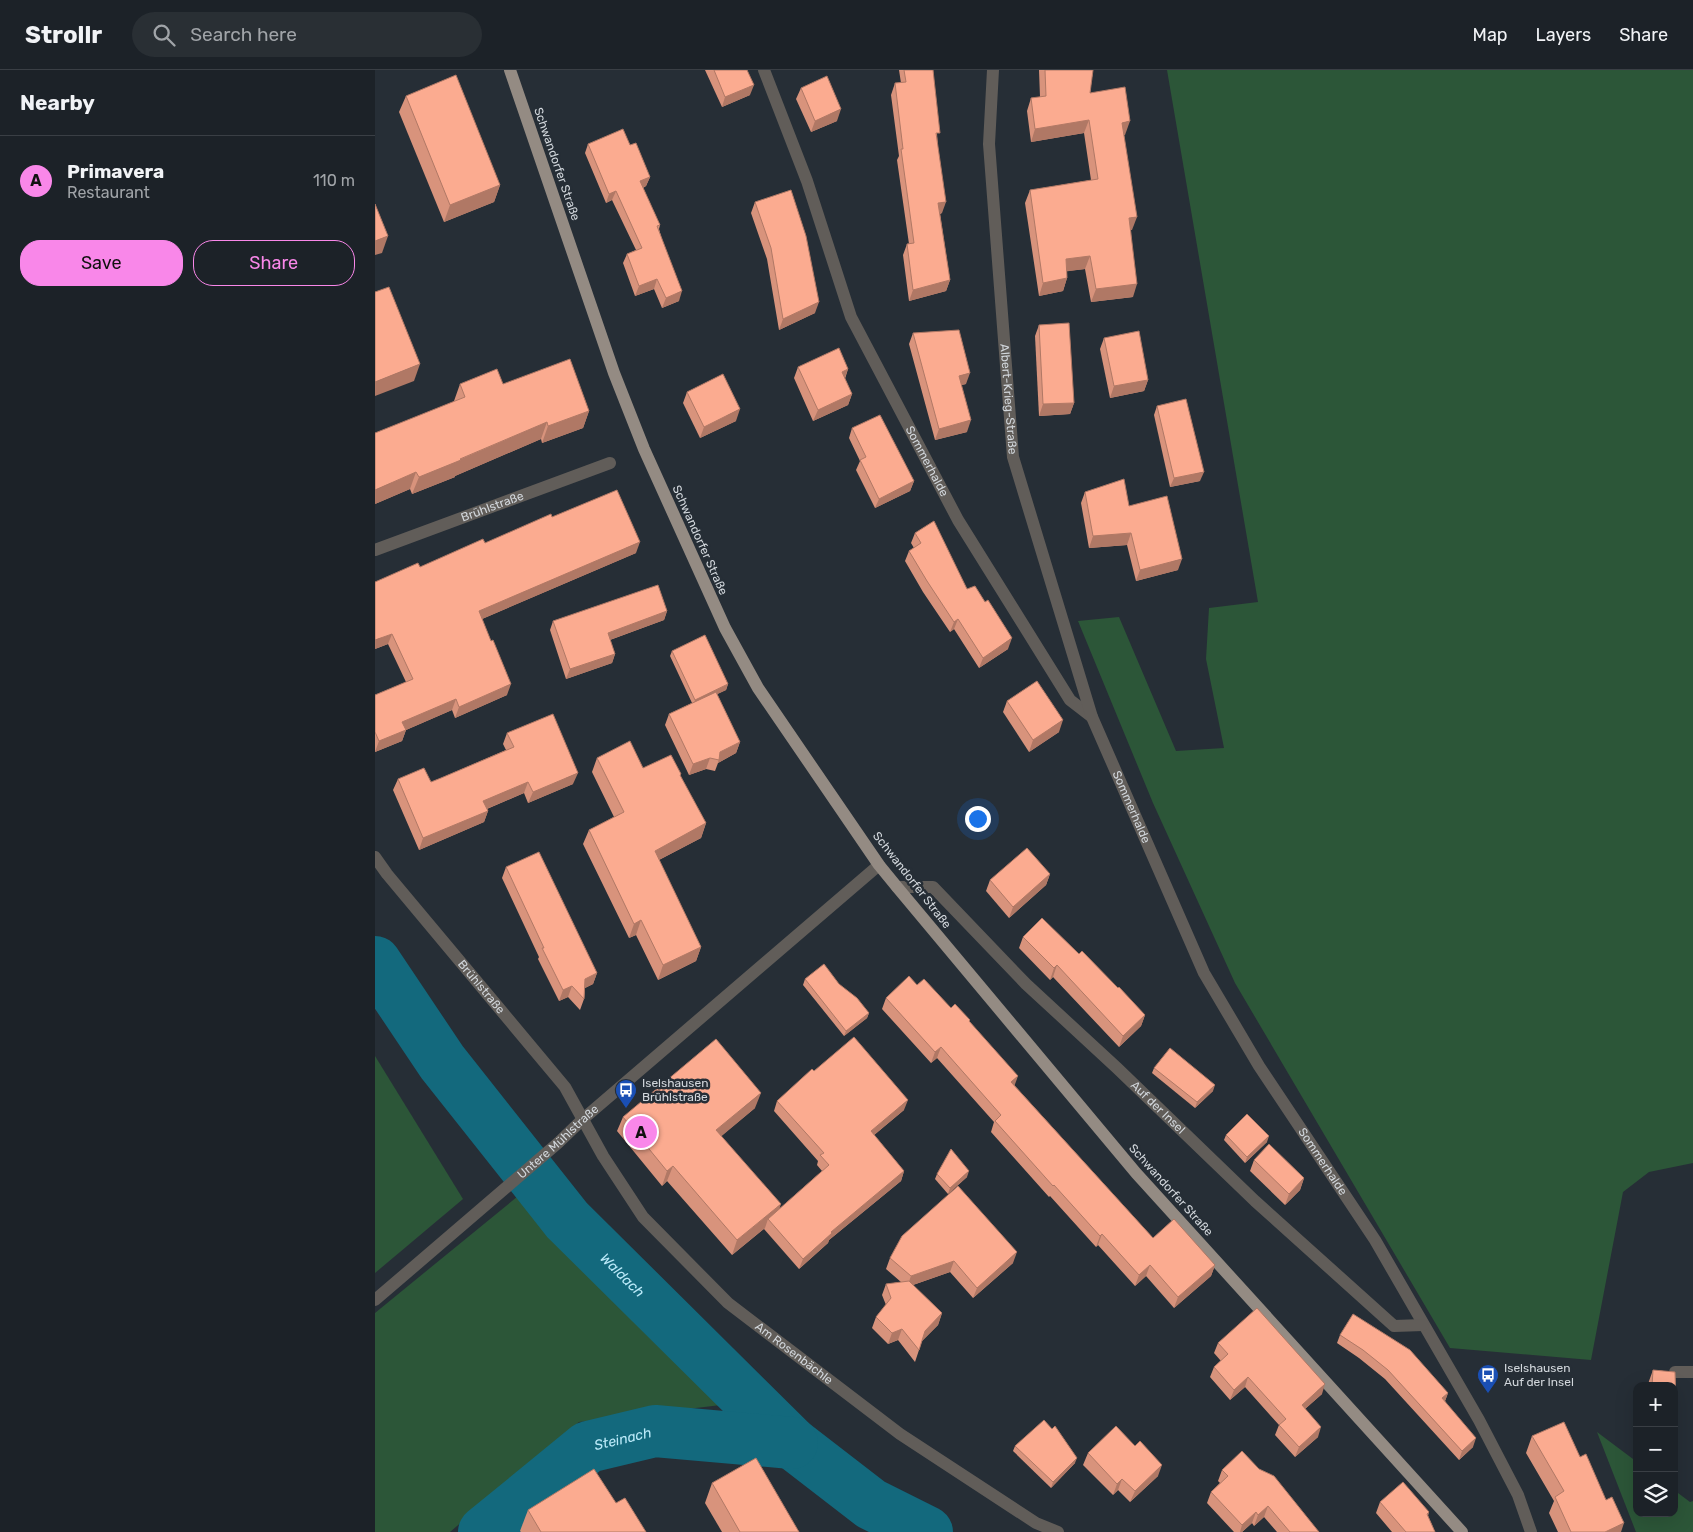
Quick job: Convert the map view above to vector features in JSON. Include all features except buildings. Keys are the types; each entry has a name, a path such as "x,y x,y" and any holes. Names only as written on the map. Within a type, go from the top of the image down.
{"main road":[{"name":"Schwandorfer Straße","path":"510,70 614,373 644,449 725,628 759,688 879,865 897,887 1136,1173 1462,1532"}],"street":[{"name":"Sommerhalde","path":"764,70 807,181 851,318 958,520 1070,700 1092,717 1204,973 1259,1066 1375,1240 1479,1420 1518,1495 1531,1532"},
{"name":"Albert-Krieg-Straße","path":"993,70 989,144 1013,457 1092,717"},
{"name":"Brühlstraße","path":"375,550 610,463"},
{"name":"Brühlstraße","path":"375,857 387,874 565,1087 583,1120"},
{"name":"Untere Mühlstraße","path":"375,1300 879,865"},
{"name":"Auf der Insel","path":"897,887 933,887 1026,984 1124,1075 1255,1202 1386,1320 1394,1326 1423,1325"},
{"name":"Am Rosenbächle","path":"583,1120 603,1156 643,1217 729,1303 900,1434 1036,1522 1057,1532"},
{"path":"1675,1372 1693,1372"}],"green space":[{"path":"1167,70 1693,70 1693,1163 1649,1172 1623,1192 1591,1360 1450,1348 1235,983 1153,803 1078,621 1119,617 1176,751 1224,748 1206,659 1209,608 1258,602"},
{"path":"375,1056 463,1199 375,1273"},
{"path":"523,1192 746,1402 579,1422 450,1532 375,1532 375,1313"},
{"path":"1597,1432 1633,1459 1633,1517 1678,1517 1678,1493 1690,1502 1693,1501 1693,1532 1636,1532"}],"waterway":[{"name":"Waldach","path":"375,962 442,1062 567,1220 792,1443 871,1504 927,1532"},
{"name":"Steinach","path":"484,1532 588,1447 655,1431 792,1443"}],"place":[{"name":"Iselshausen Brühlstraße","path":"626,1109"},
{"name":"Primavera","path":"641,1132"},
{"name":"Iselshausen Auf der Insel","path":"1488,1394"}]}
